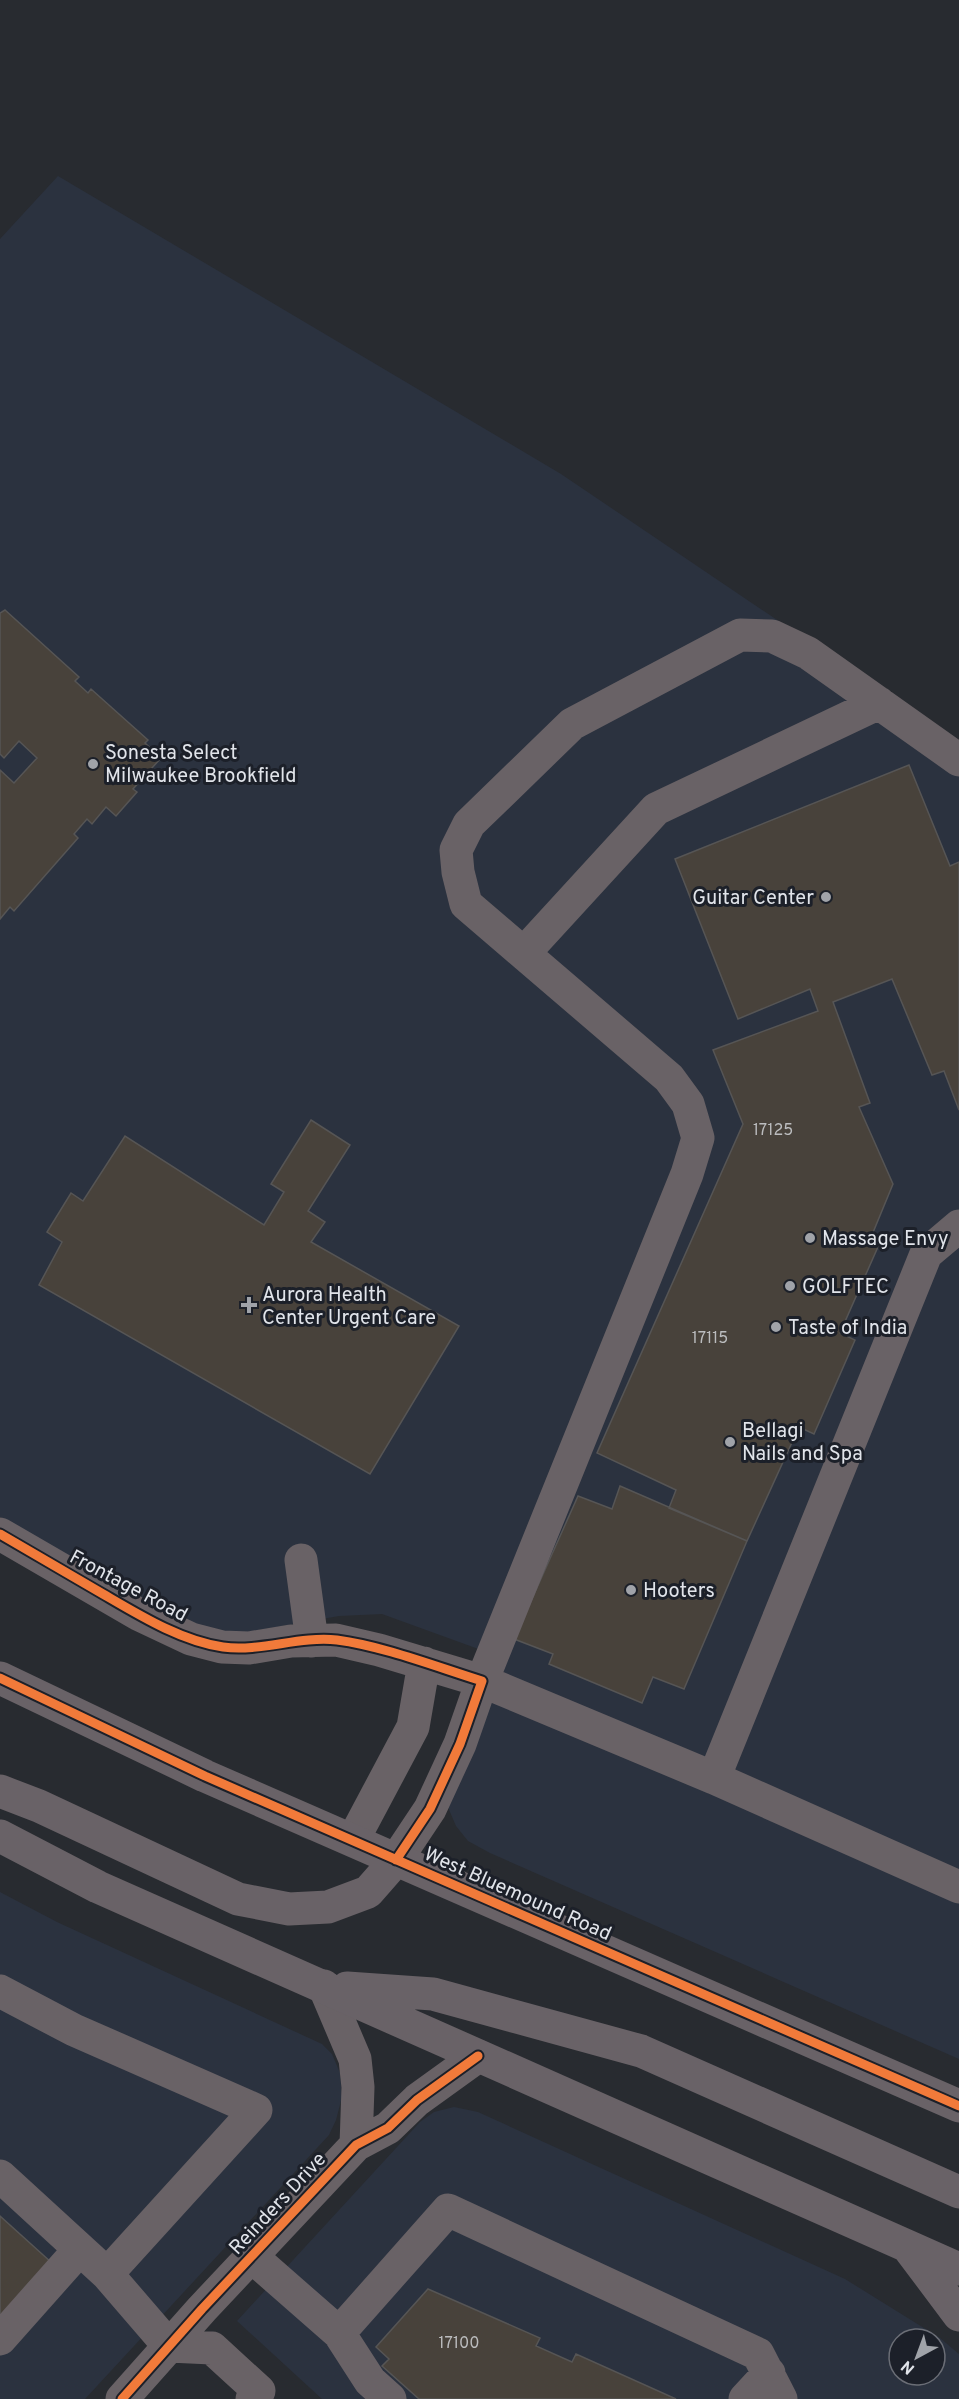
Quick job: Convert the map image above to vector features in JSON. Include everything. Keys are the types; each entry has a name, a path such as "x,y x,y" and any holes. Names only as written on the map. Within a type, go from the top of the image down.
{"main road":[{"name":"West Bluemound Road","path":"5,1682 205,1776 959,2106"},
{"path":"0,1791 39,1806 238,1899 289,1909 328,1906 368,1892 396,1860"},
{"path":"0,1836 98,1887 959,2269"},
{"path":"324,1986 433,1994 641,2051 959,2192"},
{"path":"907,2245 959,2315"}],"street":[{"path":"396,1860 430,1809 459,1744 482,1681 682,1185 698,1138 688,1104 669,1078 466,904 458,872 456,850 469,824 572,724 740,635 772,636 808,653 959,760"},
{"path":"524,953 656,809 879,703"},
{"path":"714,1778 926,1254 959,1226"},
{"name":"Frontage Road","path":"0,1534 138,1614 191,1639 222,1647 249,1648 291,1641 336,1640 482,1681 714,1778 959,1887"},
{"path":"301,1560 312,1641"},
{"path":"353,1840 413,1727 424,1663"},
{"path":"324,1986 355,2059 358,2087 356,2145"},
{"path":"0,1991 74,2030 256,2110 107,2274"},
{"name":"Reinders Drive","path":"122,2399 251,2256 356,2145 388,2128 417,2100 478,2056"},
{"path":"0,2176 107,2274 169,2346 212,2348 259,2391 252,2399"},
{"path":"339,2333 448,2210 758,2354 775,2386 745,2399"},
{"path":"0,2338 80,2249"},
{"path":"251,2256 339,2333 370,2381 390,2399"}],"shaded area":[{"path":"58,176 561,474 959,743 959,2059 490,1853 468,1841 456,1826 447,1805 506,1659 382,1614 339,1616 231,1635 184,1621 0,1517 0,239"},
{"path":"0,1892 57,1922 322,2044 332,2054 340,2073 342,2097 329,2135 85,2399 0,2399"},
{"path":"454,2107 478,2112 845,2279 922,2327 887,2327 887,2387 947,2387 947,2344 959,2354 959,2399 322,2399 237,2321 420,2122 434,2112"}],"building":[{"name":"Sonesta Select Milwaukee Brookfield","path":"5,610 79,677 75,681 88,693 91,689 148,740 145,743 161,758 133,789 137,792 116,816 106,807 92,824 87,819 74,834 78,838 14,911 10,907 0,919 0,770 14,783 37,758 19,741 4,758 0,754 0,613"},
{"path":"909,765 950,866 959,862 959,1110 944,1071 932,1075 892,979 833,1002 870,1103 859,1107 893,1184 872,1235 881,1240 840,1333 855,1340 814,1434 799,1427 747,1541 669,1508 676,1490 597,1453 743,1124 713,1050 818,1011 810,989 738,1019 675,859"},
{"name":"Aurora Health Center Urgent Care","path":"311,1120 350,1145 308,1211 325,1222 311,1242 459,1326 370,1474 39,1285 62,1242 47,1232 71,1193 83,1201 125,1136 264,1225 284,1192 271,1184"},
{"name":"Hooters","path":"620,1486 747,1541 684,1689 653,1677 642,1703 549,1664 553,1654 514,1639 578,1496 612,1509"},
{"path":"0,2216 52,2263 0,2321"},
{"path":"428,2289 540,2338 536,2346 572,2362 576,2354 676,2399 419,2399 382,2366 389,2359 376,2347"}],"cycle path":[{"path":"0,1534 146,1618 176,1633 207,1644 237,1648 308,1640 337,1640 391,1652 482,1681 460,1744 430,1809 396,1860"},
{"path":"0,1678 205,1776 959,2106"},
{"path":"122,2399 202,2309 356,2145 388,2128 417,2100 478,2056"}],"place":[{"name":"Sonesta Select Milwaukee Brookfield","path":"93,764"},
{"name":"Guitar Center","path":"826,897"},
{"name":"Massage Envy","path":"810,1238"},
{"name":"GOLFTEC","path":"790,1286"},
{"name":"Aurora Health Center Urgent Care","path":"249,1305"},
{"name":"Taste of India","path":"776,1327"},
{"name":"Bellagi Nails and Spa","path":"730,1442"},
{"name":"Hooters","path":"631,1590"}]}
